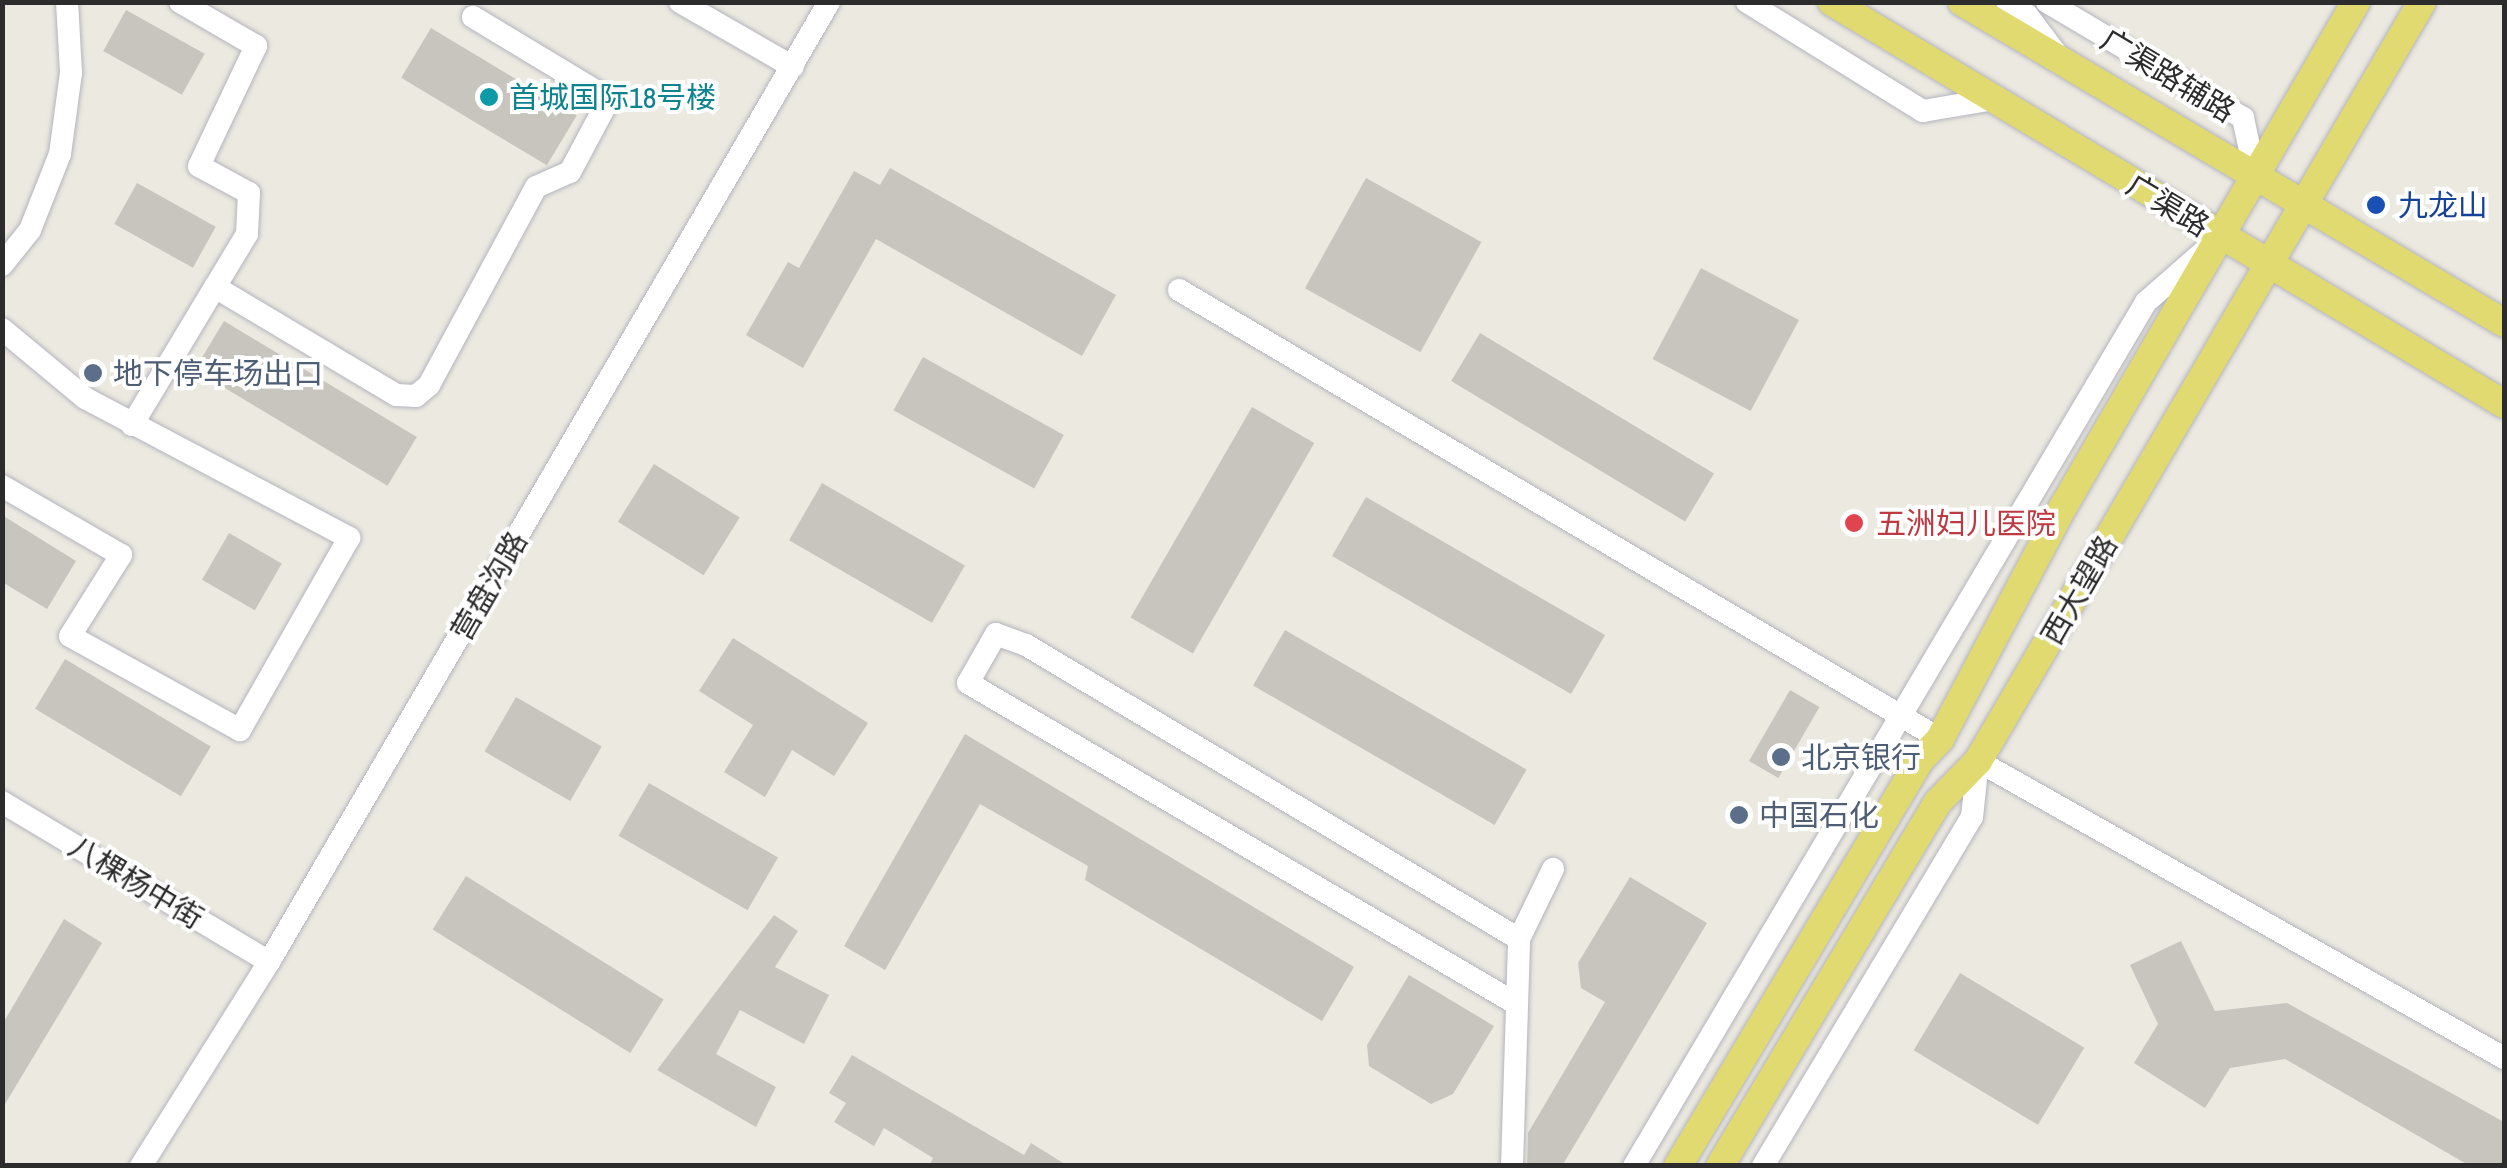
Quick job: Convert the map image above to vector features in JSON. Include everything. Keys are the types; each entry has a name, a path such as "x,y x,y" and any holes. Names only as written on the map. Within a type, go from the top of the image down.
{"main road":[{"name":"广渠路","path":"1832,2 2504,404"},
{"path":"1962,2 2504,324"},
{"name":"西大望路","path":"1678,1166 1920,760 1940,739 2063,507 2356,2"},
{"name":"西大望路","path":"1720,1166 1938,802 1978,761 2422,2"}],"street":[{"path":"2,265 30,230 60,154 72,73 67,2"},
{"path":"132,425 247,234 249,193 199,166 256,46 180,2"},
{"path":"680,2 793,66"},
{"name":"营盘沟路","path":"141,1166 269,962 829,2"},
{"path":"1748,2 1923,111 1993,99"},
{"path":"2007,2 2026,15 2060,58"},
{"name":"广渠路辅路","path":"2047,2 2243,118 2255,173"},
{"path":"215,287 396,395 416,396 429,385 536,187 570,172 609,99 473,16"},
{"path":"1634,1166 2146,302 2220,237"},
{"path":"1179,290 1940,739"},
{"path":"2,326 86,398 349,538 240,730 70,636 121,555 2,486"},
{"path":"2,326 56,353"},
{"path":"1515,1003 968,683 996,634 1026,645 1519,940"},
{"path":"1762,1166 1972,817 1978,761 2504,1058"},
{"name":"八棵杨中街","path":"2,802 269,962"},
{"path":"1512,1166 1519,940 1554,869"}],"building":[{"path":"126,10 205,54 182,95 103,51"},
{"name":"首城国际18号楼","path":"431,28 577,116 547,165 401,78"},
{"path":"890,168 1116,295 1082,356 876,239 803,368 746,335 788,262 799,268 854,171 880,185"},
{"path":"1366,178 1481,242 1420,352 1305,288"},
{"path":"137,183 216,227 193,268 114,224"},
{"path":"1701,268 1799,320 1751,411 1653,359"},
{"path":"224,321 417,437 388,486 195,370"},
{"path":"1480,333 1714,474 1685,522 1451,381"},
{"path":"923,357 1064,435 1034,488 893,410"},
{"path":"1252,407 1314,443 1193,653 1130,617"},
{"path":"654,464 740,518 704,575 618,522"},
{"path":"822,483 965,566 932,623 789,540"},
{"path":"1366,497 1605,635 1571,694 1332,556"},
{"path":"2,515 76,561 47,609 2,582"},
{"path":"229,533 282,564 255,610 202,580"},
{"path":"1285,630 1527,770 1495,825 1253,685"},
{"path":"733,638 868,723 834,776 792,750 765,797 724,772 753,725 699,691"},
{"path":"65,659 211,747 181,796 35,709"},
{"path":"1790,690 1819,707 1778,778 1749,761"},
{"path":"516,697 602,746 570,801 484,752"},
{"path":"965,734 1354,967 1322,1021 1085,880 1088,866 980,804 885,970 844,946"},
{"path":"649,783 778,858 748,910 618,836"},
{"path":"466,876 664,999 630,1053 433,929"},
{"path":"1630,877 1707,923 1562,1166 1527,1166 1528,1133 1605,1002 1581,988 1578,963"},
{"path":"774,915 798,931 775,967 829,995 804,1044 740,1010 716,1054 776,1087 756,1127 657,1070"},
{"path":"64,919 102,943 2,1109 2,1025"},
{"path":"2181,941 2215,1011 2287,1003 2504,1122 2504,1166 2470,1166 2285,1059 2230,1068 2205,1108 2134,1063 2158,1024 2130,965"},
{"path":"1960,973 2084,1048 2038,1125 1914,1050"},
{"path":"1409,975 1494,1026 1453,1094 1431,1104 1369,1066 1367,1045"},
{"path":"852,1055 1024,1155 1031,1143 1068,1166 929,1166 933,1158 884,1128 874,1146 834,1122 846,1103 829,1093"}],"place":[{"name":"首城国际18号楼","path":"489,97"},
{"name":"九龙山","path":"2376,205"},
{"name":"地下停车场出口","path":"93,373"},
{"name":"五洲妇儿医院","path":"1854,523"},
{"name":"北京银行","path":"1781,757"},
{"name":"中国石化","path":"1739,815"}]}
